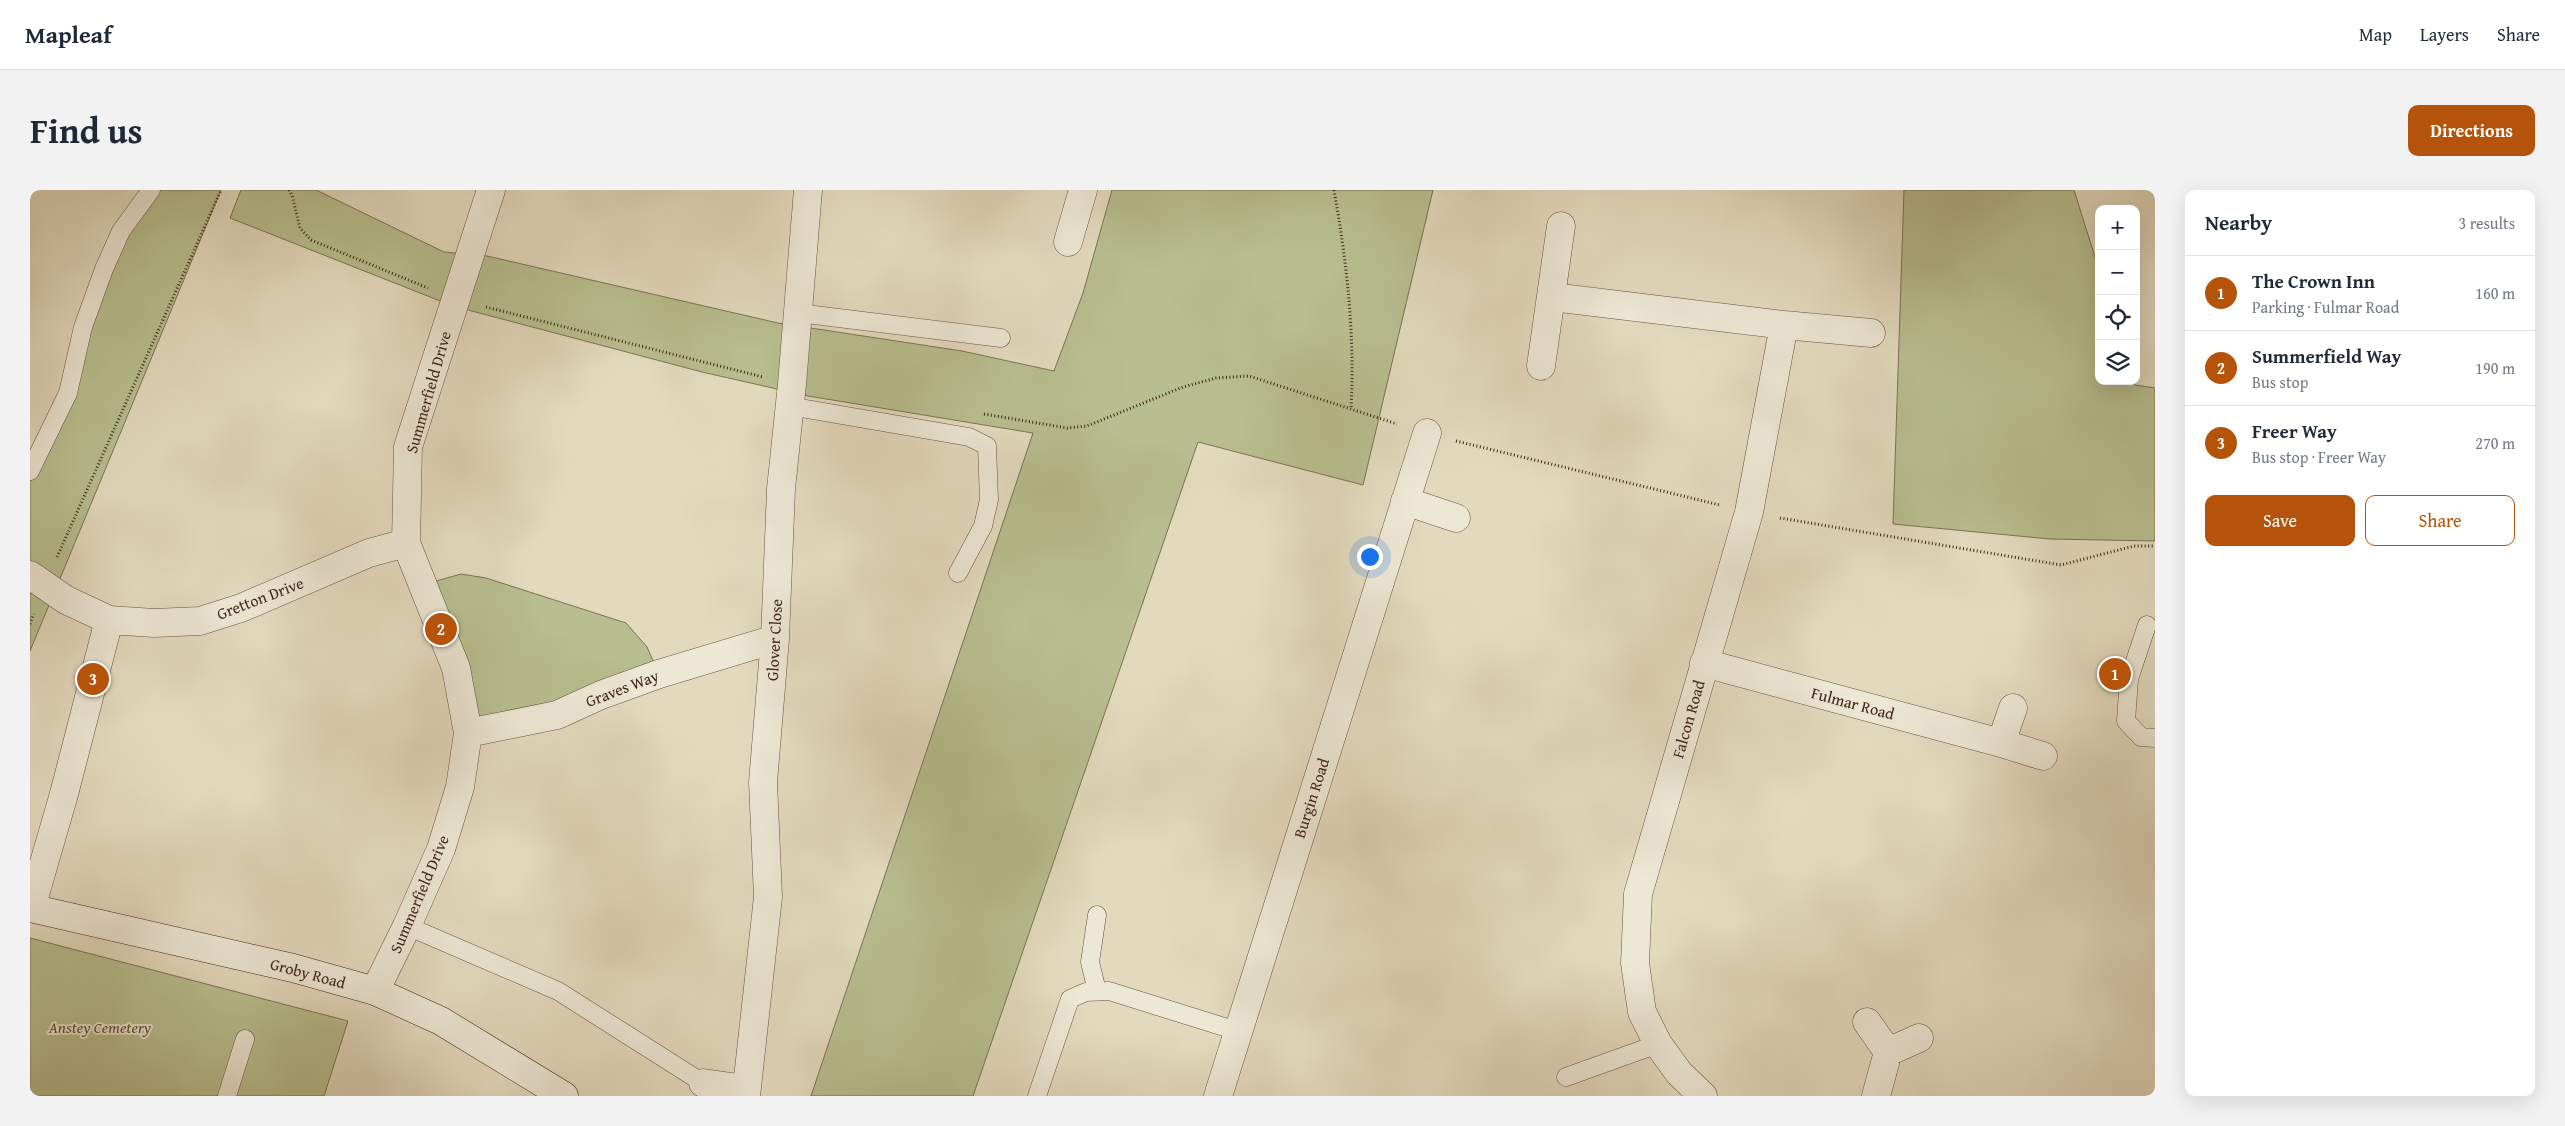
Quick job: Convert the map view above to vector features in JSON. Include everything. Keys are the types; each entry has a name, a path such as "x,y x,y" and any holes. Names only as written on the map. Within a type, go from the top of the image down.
{"street":[{"name":"Summerfield Drive","path":"375,991 407,926 441,849 460,787 468,733 456,668 406,543 408,447 491,190"},
{"name":"Glover Close","path":"703,1083 746,1093 768,897 763,782 775,639 780,489 791,395 808,190"},
{"path":"1068,242 1083,190"},
{"path":"1541,366 1561,226"},
{"path":"1552,297 1784,325 1871,333"},
{"name":"Falcon Road","path":"1703,1096 1679,1073 1658,1044 1642,1012 1635,963 1638,894 1749,512 1784,325"},
{"name":"Burgin Road","path":"1218,1096 1427,434"},
{"path":"1405,502 1456,518"},
{"name":"Gretton Drive","path":"37,581 66,600 109,620 154,623 200,620 241,608 369,553 406,543"},
{"path":"31,908 64,794 109,620"},
{"name":"Graves Way","path":"468,733 557,715 601,695 659,674 775,639"},
{"name":"Fulmar Road","path":"1704,663 2043,756"},
{"path":"2001,743 2013,708"},
{"name":"Groby Road","path":"31,908 292,968 375,991 441,1021 564,1096"},
{"path":"1867,1022 1888,1052"},
{"path":"1888,1052 1919,1038"},
{"path":"1876,1096 1888,1052"}],"lane":[{"path":"30,471 68,393 83,327 104,269 121,232 151,190"},
{"path":"798,313 1001,338"},
{"path":"791,395 969,438 987,446 989,473 987,509 983,526 958,573"},
{"path":"2147,625 2129,679 2126,721 2141,737 2155,738"},
{"path":"1097,915 1090,962 1097,992"},
{"path":"407,926 558,991 703,1083"},
{"path":"1037,1096 1070,999 1086,992 1108,991 1237,1031"},
{"path":"227,1096 245,1039"},
{"path":"1566,1077 1658,1044"}],"path":[{"path":"30,624 37,581 220,190"},
{"path":"288,190 292,195 300,228 310,240 455,299 791,395"},
{"path":"1334,190 1349,296 1354,362 1351,409"},
{"path":"980,414 1067,428 1087,426 1183,387 1216,378 1249,376 1427,434 1749,512 2062,565 2134,546 2155,546"}],"green space":[{"path":"151,190 221,190 30,651 30,471 83,327"},
{"path":"241,190 316,190 444,252 487,256 778,323 962,351 1054,371 1083,293 1112,190 1433,190 1363,485 1198,442 973,1096 811,1096 1033,433 808,396 702,372 453,306 230,218"},
{"path":"1904,190 2074,190 2095,257 2095,385 2135,385 2155,388 2155,541 2050,539 1893,524"},
{"path":"461,574 486,578 626,623 647,647 659,674 468,733 422,585"},
{"name":"Anstey Cemetery","path":"30,938 348,1021 324,1096 30,1096"}],"place":[{"name":"Summerfield Way","path":"441,629"},
{"name":"The Crown Inn","path":"2115,674"},
{"name":"Freer Way","path":"93,679"}]}
